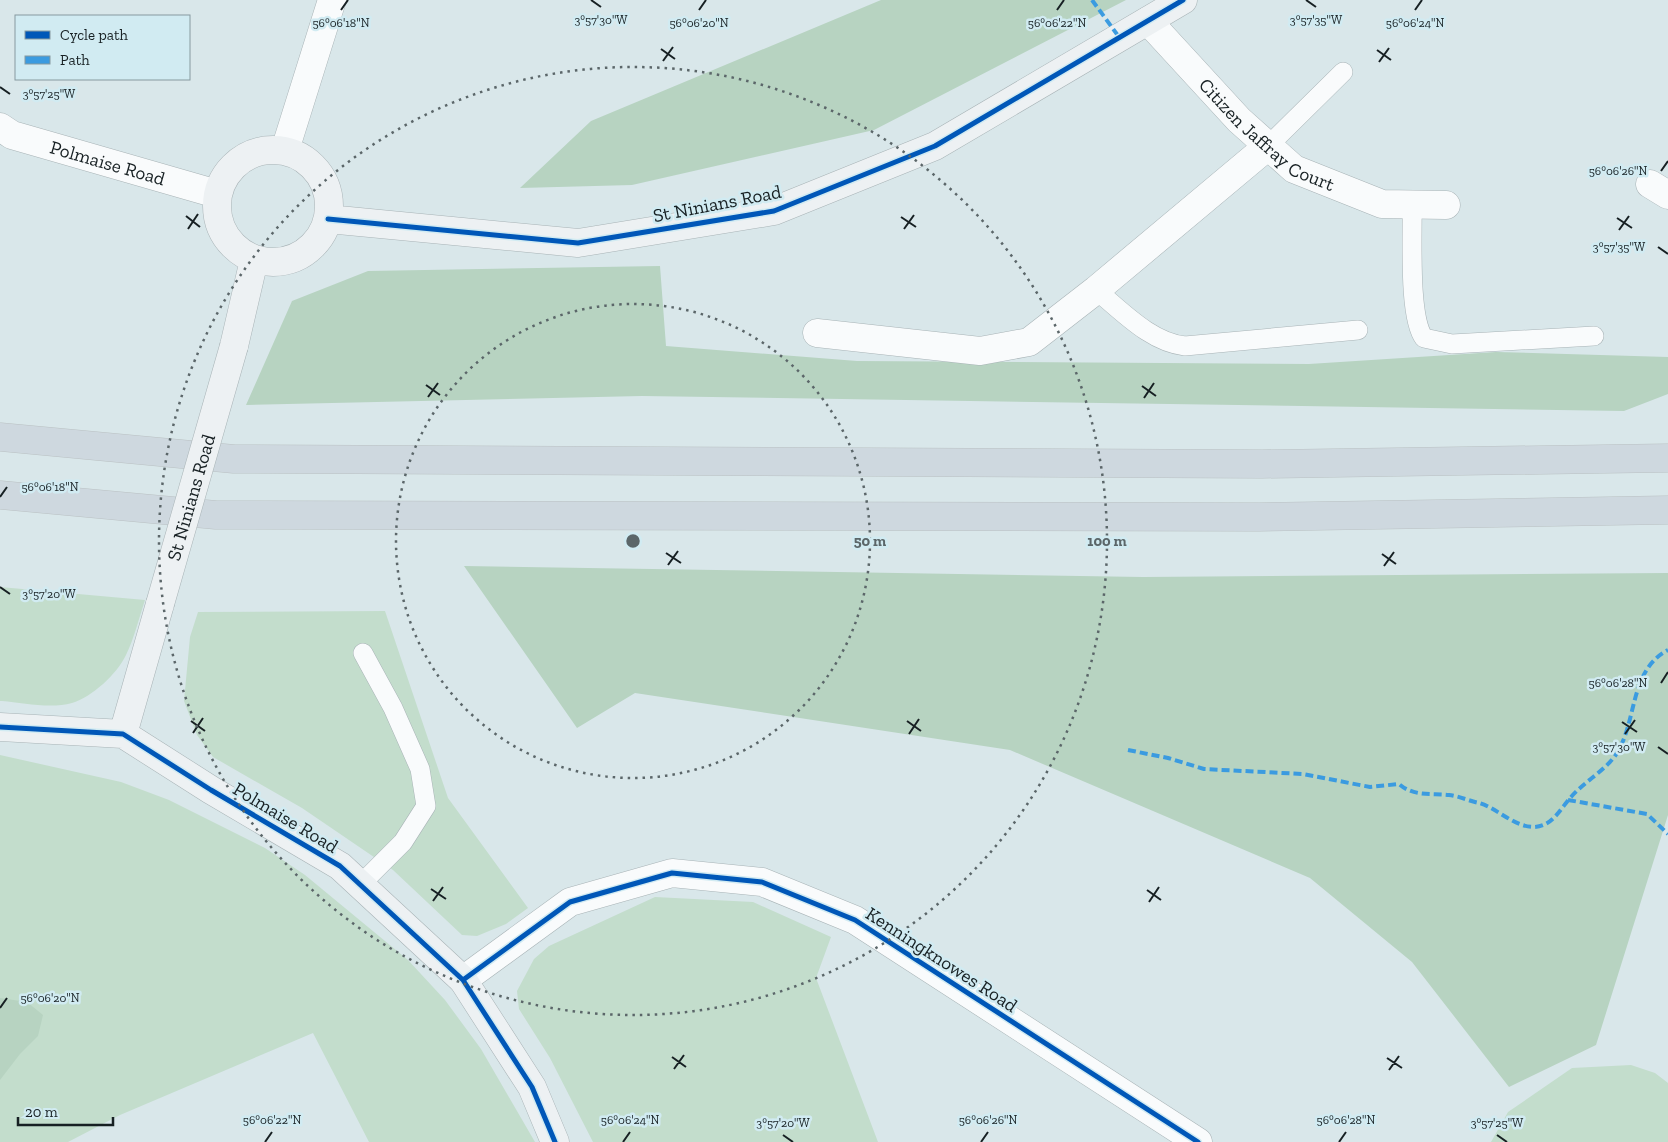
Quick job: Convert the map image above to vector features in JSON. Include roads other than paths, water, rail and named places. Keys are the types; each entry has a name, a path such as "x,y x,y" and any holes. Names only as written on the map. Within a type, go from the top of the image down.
{"highway":[{"path":"0,437 234,459 1262,464 1668,458"},
{"path":"0,494 216,515 1259,517 1668,510"}],"street":[{"path":"285,150 332,0"},
{"name":"St Ninians Road","path":"328,218 578,243 774,211 935,146 1183,0"},
{"name":"Citizen Jaffray Court","path":"1148,21 1239,120 1294,169 1382,204 1446,205"},
{"name":"Polmaise Road","path":"0,127 12,135 217,194"},
{"path":"817,333 980,351 1029,342 1096,290 1268,146"},
{"path":"267,149 285,150 302,157 316,168 325,184 330,201 328,218 321,236 308,250 291,260 273,263 254,260 239,252 224,233 216,210 217,194 224,177 235,164 250,154 267,149"},
{"name":"St Ninians Road","path":"123,734 234,346 254,260"},
{"name":"Polmaise Road","path":"0,727 123,734 211,790 340,866 462,980 532,1087 555,1142"},
{"name":"Kenningknowes Road","path":"462,980 570,902 672,873 762,882 855,920 1198,1142"}],"lane":[{"path":"1268,146 1342,72"},
{"path":"1412,204 1414,306 1418,331 1424,338 1452,344 1594,336"},
{"path":"1096,290 1150,334 1171,345 1184,346 1358,330"},
{"path":"360,885 403,842 426,806 420,769 393,708 363,653"}]}
